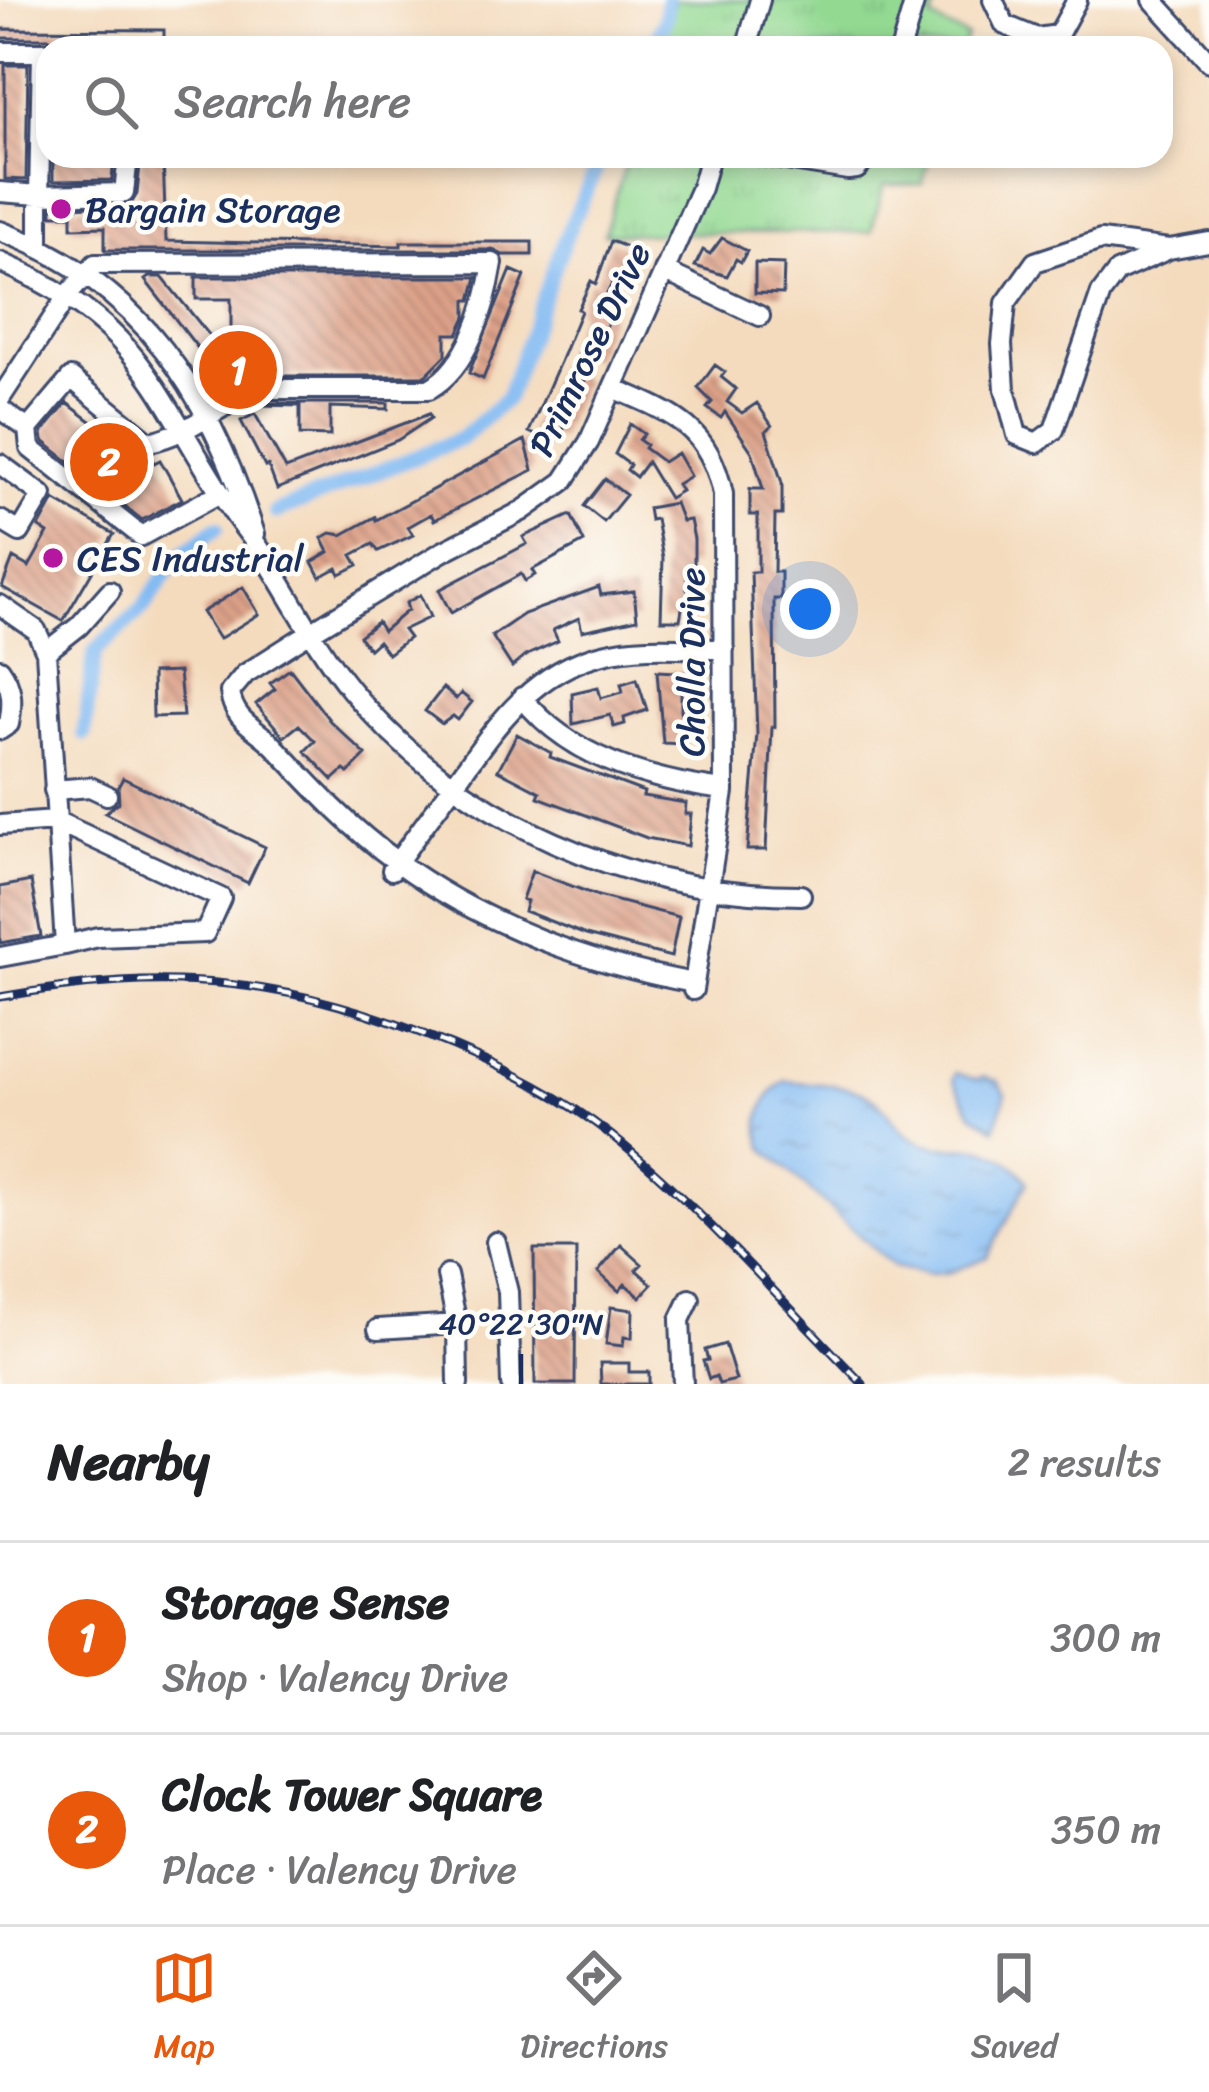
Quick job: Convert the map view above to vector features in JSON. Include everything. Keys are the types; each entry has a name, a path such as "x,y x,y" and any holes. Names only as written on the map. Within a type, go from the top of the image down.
{"street":[{"path":"750,36 760,0"},
{"path":"904,36 915,0"},
{"path":"993,0 1005,25 1032,36"},
{"path":"1051,36 1058,35 1077,0"},
{"path":"1153,0 1209,62"},
{"path":"0,52 36,52"},
{"path":"39,248 40,168"},
{"path":"0,192 124,193 127,168"},
{"name":"Primrose Drive","path":"395,866 236,712 230,692 245,674 309,633 424,562 543,498 564,481 613,388 705,168"},
{"path":"0,231 87,274 159,340 207,418 260,550"},
{"path":"1169,249 1101,240 1035,262 1006,303 1005,389 1017,435 1037,443 1054,430 1101,293 1117,272 1169,249 1209,242"},
{"path":"0,262 68,295 130,348 309,633 367,707 419,757 510,820 589,857 710,889 801,895"},
{"path":"28,429 71,378 149,442 263,389 429,389 449,378 487,301 493,263 95,264 68,295 1,398 28,429 30,448 141,536 220,493"},
{"path":"664,272 760,316"},
{"name":"Cholla Drive","path":"395,866 545,941 694,987 724,790 723,494 714,460 701,438 682,420 613,388"},
{"path":"0,464 41,495 20,532 0,520"},
{"path":"46,652 79,626 110,591"},
{"path":"0,604 36,630 46,652 65,945"},
{"path":"395,866 492,728 521,697 558,672 601,654 635,649 724,649"},
{"path":"0,669 11,688 12,705 9,724 0,730"},
{"path":"521,697 550,730 580,747 665,779 724,790"},
{"path":"54,790 90,787 107,795"},
{"path":"0,825 56,821 221,898 206,933 98,937 0,957"},
{"path":"496,1242 508,1292 511,1384"},
{"path":"447,1275 457,1324 458,1384"},
{"path":"682,1384 680,1320 690,1299"},
{"path":"378,1328 457,1324"}],"green space":[{"path":"675,0 937,0 932,19 965,36 664,36"},
{"path":"624,168 927,168 922,184 884,185 871,232 604,234"}],"water":[{"path":"955,1073 998,1081 1006,1094 995,1129 972,1113 953,1080"},
{"path":"785,1081 861,1092 879,1103 913,1138 933,1146 983,1149 1015,1167 1028,1182 987,1257 948,1273 894,1267 764,1148 762,1111"}],"building":[{"path":"1,29 164,30 164,36 1,38"},
{"path":"5,65 28,65 26,180 5,179"},
{"path":"53,168 113,168 112,180 53,181"},
{"path":"140,168 163,168 166,241 401,246 401,242 532,242 532,255 503,255 493,250 105,250 105,227 72,228 72,215 52,215 52,208 131,204"},
{"path":"722,238 747,251 741,262 736,259 727,276 695,266 703,250 710,254"},
{"path":"611,241 640,252 630,279 621,275 614,279 605,298 605,306 613,309 594,359 579,353 571,373 585,380 559,439 544,432 542,438 529,432"},
{"path":"755,263 784,264 783,294 755,293"},
{"path":"511,270 525,276 483,379 469,373"},
{"path":"162,277 214,341 200,351 145,280"},
{"path":"196,277 477,277 458,334 446,334 446,355 425,376 264,376 221,382 222,352 231,363 231,299 196,299"},
{"path":"715,365 736,389 727,402 742,413 757,403 772,426 766,431 782,483 782,515 775,515 774,572 781,572 781,599 774,599 775,727 766,850 747,850 757,734 751,572 758,572 758,515 750,515 750,489 763,489 752,452 725,412 721,418 707,408 712,402 698,388"},
{"path":"67,403 144,461 160,460 182,499 142,520 43,441 42,433"},
{"path":"388,403 388,409 330,407 330,436 300,435 300,406 260,405"},
{"path":"255,414 286,469 429,414 431,418 398,440 277,489 241,421"},
{"path":"630,424 644,434 639,440 644,448 663,462 677,453 690,476 677,484 681,491 669,498 647,462 636,477 627,470 630,465 615,454"},
{"path":"525,440 533,470 434,520 431,514 408,527 413,535 378,551 373,544 352,555 358,565 320,577 312,562 329,552 322,538 376,520"},
{"path":"605,479 626,495 604,522 584,506"},
{"path":"54,500 114,534 63,621 2,587 13,558 29,567 48,533 39,527"},
{"path":"675,503 682,521 690,520 694,539 694,565 687,565 692,603 683,603 680,620 661,620 663,558 656,519 650,520 648,508"},
{"path":"571,515 584,542 532,570 535,575 525,581 521,574 451,613 439,590 527,544 523,537"},
{"path":"243,587 259,614 219,639 202,612"},
{"path":"599,587 601,595 634,591 637,619 582,631 579,618 553,630 558,641 512,667 492,636 524,614"},
{"path":"420,595 430,617 403,630 409,638 388,654 378,641 369,649 359,636 377,622 383,631 408,610 406,603"},
{"path":"290,669 330,721 366,755 348,773 344,770 333,780 305,751 315,741 299,725 284,737 256,704 275,689 270,683"},
{"path":"657,671 693,673 693,686 681,686 681,712 694,712 694,727 686,727 686,744 663,743"},
{"path":"179,672 183,716 153,717 152,673"},
{"path":"637,679 647,710 614,727 610,715 573,724 572,693 598,687 601,698 623,692 621,684"},
{"path":"443,688 456,699 461,693 472,702 458,720 453,716 442,724 425,711"},
{"path":"517,734 551,753 550,757 644,792 643,796 686,803 685,814 691,814 688,846 647,838 538,797 540,792 498,770"},
{"path":"123,778 265,847 248,883 105,813 119,802"},
{"path":"532,871 598,896 679,917 671,957 586,935 524,911 527,901 522,899"},
{"path":"31,881 41,936 0,943 0,887"},
{"path":"621,1245 642,1264 636,1270 652,1284 640,1297 625,1284 619,1291 598,1272"},
{"path":"534,1249 576,1249 575,1384 535,1384"},
{"path":"611,1307 633,1310 632,1338 624,1337 623,1346 606,1344"},
{"path":"725,1344 736,1380 719,1384 716,1376 709,1379 703,1361 708,1360 705,1350"},
{"path":"600,1363 629,1363 629,1372 649,1372 649,1384 601,1384"}],"waterway":[{"path":"658,36 667,0"},
{"path":"276,512 461,439 507,398 566,236 597,168"},
{"path":"84,734 95,651 144,607 176,559 217,528"}],"railway":[{"path":"0,997 121,982 231,984 338,1005 474,1055 535,1085 611,1135 709,1224 863,1384"}],"place":[{"name":"Bargain Storage","path":"61,209"},
{"name":"Storage Sense","path":"238,370"},
{"name":"Clock Tower Square","path":"109,462"},
{"name":"CES Industrial","path":"53,558"}]}
